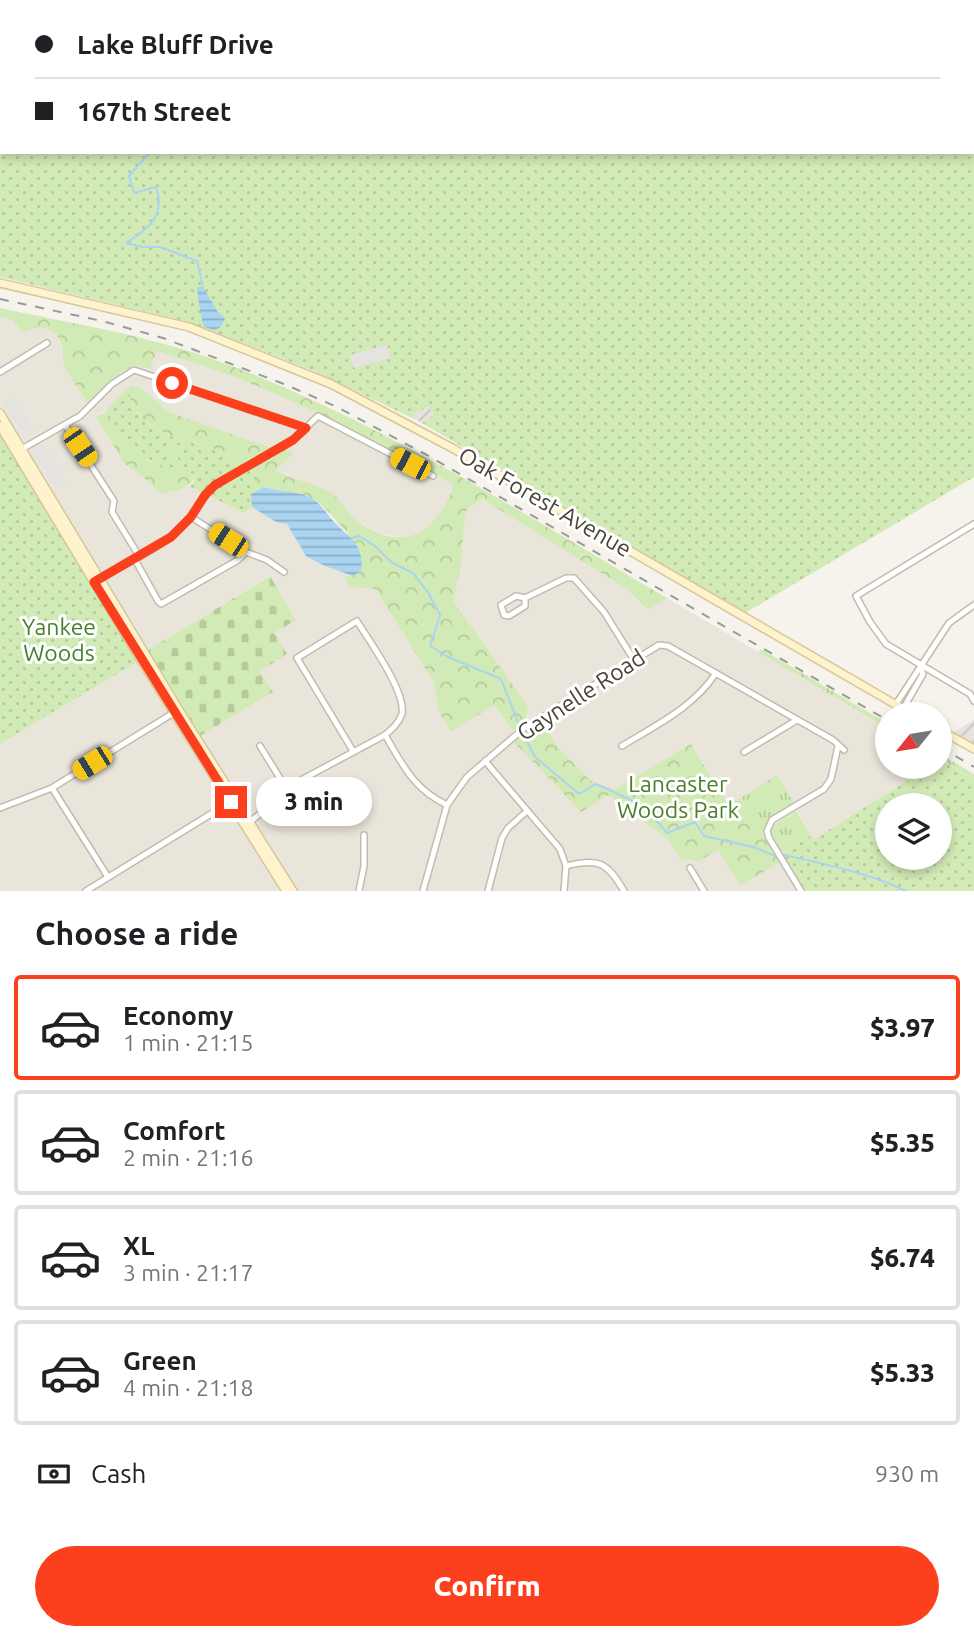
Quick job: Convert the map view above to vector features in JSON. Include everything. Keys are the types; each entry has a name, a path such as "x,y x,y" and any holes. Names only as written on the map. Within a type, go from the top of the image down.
{"street":[{"name":"Oak Forest Avenue","path":"0,283 189,327 324,381 454,449 891,702"},
{"path":"0,373 47,343"},
{"path":"18,451 88,411 113,384 134,370 306,428"},
{"path":"0,413 18,451"},
{"path":"97,580 171,537 191,517 215,485 293,440 317,416 433,476"},
{"path":"65,425 114,501 112,512 161,604 238,560 246,552"},
{"path":"0,426 233,801 293,891"},
{"path":"191,517 246,552 267,560 284,572"},
{"path":"974,524 856,596 886,644 922,668 970,694 974,701"},
{"path":"525,598 525,606 509,616 501,610 501,605 516,596 525,598 566,578 574,578 611,623 634,660"},
{"path":"902,702 916,671 922,668 950,623 974,605"},
{"path":"248,823 286,788 384,735 396,725 402,713 398,691 357,621 297,659 353,751"},
{"name":"Gaynelle Road","path":"423,891 447,805 461,784 523,729 659,645 668,646 716,673 833,740 844,750"},
{"path":"622,746 685,707 705,690 716,673"},
{"path":"0,808 52,788 177,711"},
{"path":"744,752 797,720"},
{"path":"384,735 413,781 428,796 447,805"},
{"path":"952,737 974,750"},
{"path":"260,746 286,788"},
{"path":"801,891 767,831 772,820 824,789 831,779 838,746"},
{"path":"485,761 556,844 566,866 564,891"},
{"path":"52,788 108,877"},
{"path":"86,891 233,801"},
{"path":"488,891 502,838 508,828 527,811"},
{"path":"248,823 286,891"},
{"path":"359,891 364,866 364,835"},
{"path":"566,866 590,862 601,864 614,874 624,891"},
{"path":"690,868 704,891"}],"shaded area":[{"path":"0,317 49,328 58,337 63,348 64,362 89,404 113,378 133,365 150,369 157,351 198,363 312,408 455,485 442,513 424,531 403,538 378,533 357,521 329,492 286,478 274,470 294,452 266,446 169,412 141,388 96,417 123,462 160,494 189,486 244,513 252,507 276,522 287,524 307,556 376,588 434,683 438,710 494,705 513,731 509,736 581,811 608,795 667,839 682,860 698,862 718,850 740,886 780,862 797,891 297,891 200,736 273,692 260,671 274,633 296,619 269,576 148,650 0,407"},
{"path":"387,345 391,358 353,368 350,355"},
{"path":"13,396 35,431 24,437 2,402"},
{"path":"429,406 434,415 422,423 414,419 414,414"},
{"path":"43,444 66,481 55,488 32,451"},
{"path":"484,499 627,589 647,610 667,598 875,721 875,779 910,779 887,793 875,793 875,801 813,839 777,775 728,805 691,744 615,789 591,781 558,747 538,716 525,723 528,706 454,602 467,509"},
{"path":"139,661 282,891 0,891 0,744"},
{"path":"974,720 974,746 952,733"}],"green space":[{"path":"0,154 974,154 974,477 745,613 422,423 434,415 429,406 414,414 414,419 314,371 189,322 0,277"},
{"path":"0,308 156,342 207,357 268,380 443,467 667,598 648,610 627,589 483,499 467,509 454,602 528,706 525,723 513,731 494,705 451,732 438,710 434,683 376,589 350,587 344,577 352,576 348,533 325,508 298,494 264,487 251,494 254,473 237,461 203,445 175,438 141,418 131,403 131,385 141,388 169,412 294,453 275,470 330,492 360,523 391,537 418,533 429,525 439,515 454,485 310,409 235,378 157,351 150,369 133,365 113,378 89,405 65,367 62,345 55,334 46,328 35,328 23,333 13,320 0,317"},
{"path":"131,385 131,403 141,418 149,424 175,438 219,451 254,473 252,507 244,513 189,486 194,481 195,474 155,463 129,446 109,414 104,413"},
{"path":"109,413 123,439 149,461 195,474 190,483 182,489 160,494 123,462 96,417"},
{"name":"Yankee Woods","path":"0,431 139,661 0,744"},
{"path":"172,444 182,446 176,466 166,463"},
{"path":"270,576 296,620 274,633 287,654 260,671 273,692 200,736 148,650"},
{"path":"761,649 875,716 875,721 758,652"},
{"name":"Lancaster Woods Park","path":"542,721 558,747 591,781 615,789 691,744 728,804 740,798 780,862 740,886 718,850 698,862 687,859 682,861 667,839 608,795 581,812 513,741"},
{"path":"952,761 974,774 974,779 952,766"},
{"path":"952,767 974,779 974,891 804,891 781,854 811,835 814,839 875,801 875,870 952,870 952,793 887,793 910,779 952,779"},
{"path":"777,775 794,803 769,820 763,836 740,798"},
{"path":"796,811 811,835 781,854 772,838 772,828"}],"water":[{"path":"197,287 203,287 218,312 225,318 221,327 215,330 204,327"},
{"path":"264,487 302,494 319,504 355,543 361,555 361,571 352,576 306,556 287,524 276,522 252,507 251,494"}],"waterway":[{"path":"148,154 129,176 134,193 156,187 159,206 148,227 126,243 160,247 197,261 203,287"},
{"path":"352,538 359,536 375,546 391,562 413,573 429,594 440,615 430,646 448,657 501,679 520,727"},
{"path":"523,734 535,757 579,794 596,784 644,806 667,833 695,822 704,836 753,847 773,855"},
{"path":"784,855 862,874 906,891"}],"railway":[{"path":"0,299 102,321 163,338 337,407 427,455 875,713"},
{"path":"952,754 974,767"}],"route":[{"path":"172,383 306,428 293,440 215,485 191,517 171,537 94,582 231,802"}]}
